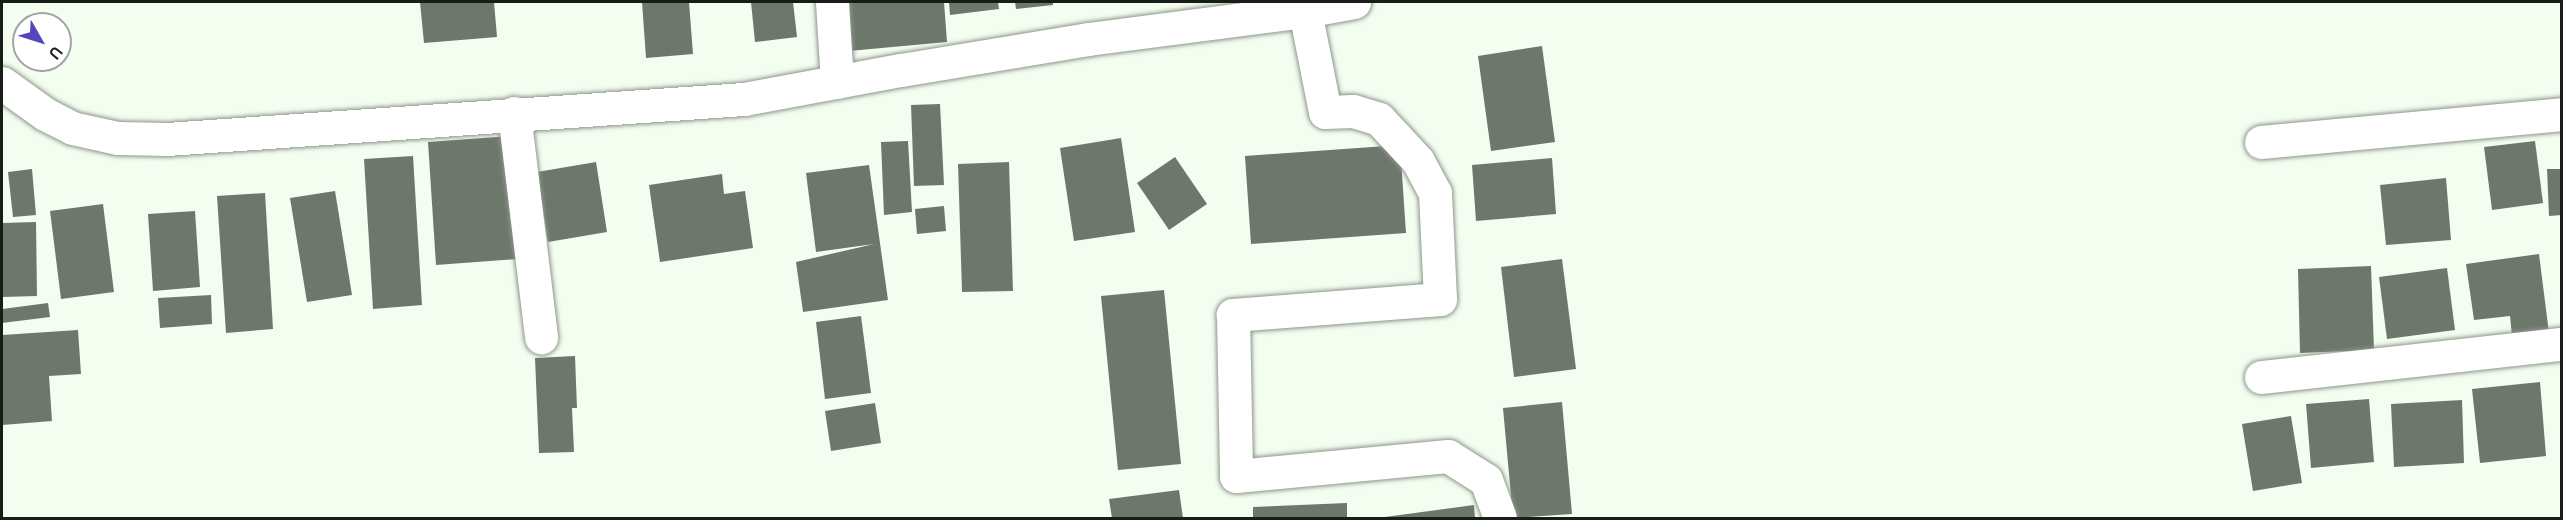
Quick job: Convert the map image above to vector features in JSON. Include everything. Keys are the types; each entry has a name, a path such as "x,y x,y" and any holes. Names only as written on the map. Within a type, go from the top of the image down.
{"street":[{"path":"832,2 837,82"},
{"path":"2,83 45,114 72,128 95,135 135,140 744,99 1088,39 1354,2"},
{"path":"1313,7 1325,112 1353,111 1379,119 1418,161 1435,193 1440,299 1233,315 1236,476 1448,456 1486,480 1500,519"},
{"path":"514,113 541,337"},
{"path":"2261,142 2562,114"},
{"path":"2261,377 2562,344"}],"building":[{"path":"420,2 494,2 497,37 424,43"},
{"path":"642,2 689,2 693,54 646,58"},
{"path":"751,2 793,2 797,37 755,42"},
{"path":"846,2 944,2 947,42 849,51"},
{"path":"949,2 998,2 999,9 950,15"},
{"path":"1015,2 1053,2 1053,5 1016,9"},
{"path":"1542,46 1555,142 1491,151 1478,56"},
{"path":"940,104 944,185 914,186 911,105"},
{"path":"510,136 517,259 436,265 428,142"},
{"path":"1121,138 1135,232 1074,241 1060,148"},
{"path":"908,141 912,212 884,215 881,142"},
{"path":"2535,141 2543,203 2492,210 2484,147"},
{"path":"1400,145 1406,233 1251,244 1245,156"},
{"path":"413,156 422,305 373,309 364,159"},
{"path":"1175,157 1207,204 1169,230 1137,183"},
{"path":"1552,158 1556,214 1476,221 1472,165"},
{"path":"596,162 607,232 548,242 537,172"},
{"path":"1009,162 1013,291 962,292 958,164"},
{"path":"869,165 888,300 803,312 796,262 874,244 816,252 806,173"},
{"path":"32,169 36,215 13,217 8,172"},
{"path":"2547,169 2562,169 2562,215 2549,216"},
{"path":"722,174 724,194 745,191 753,248 660,262 649,185"},
{"path":"2446,178 2451,240 2386,245 2380,185"},
{"path":"335,191 352,295 307,302 290,198"},
{"path":"265,193 273,329 226,333 217,196"},
{"path":"103,204 114,292 61,299 50,211"},
{"path":"944,206 946,231 917,234 915,209"},
{"path":"195,211 200,287 153,291 148,214"},
{"path":"36,222 37,296 2,297 2,223"},
{"path":"2539,254 2550,341 2513,346 2510,316 2474,320 2466,264"},
{"path":"1562,259 1576,369 1514,377 1501,267"},
{"path":"2371,266 2374,350 2300,353 2298,269"},
{"path":"2447,268 2455,330 2387,339 2379,277"},
{"path":"1164,290 1181,464 1118,470 1101,296"},
{"path":"211,295 212,324 160,328 158,298"},
{"path":"48,303 50,317 2,323 2,309"},
{"path":"861,316 871,393 825,399 816,322"},
{"path":"78,330 81,374 49,376 52,421 2,425 2,335"},
{"path":"575,356 577,408 572,408 574,452 539,453 535,358"},
{"path":"2540,382 2546,456 2480,463 2472,389"},
{"path":"2369,399 2374,462 2311,468 2306,404"},
{"path":"2462,400 2464,463 2394,467 2391,404"},
{"path":"1562,402 1572,514 1513,518 1503,408"},
{"path":"875,403 881,443 831,451 825,411"},
{"path":"2291,416 2302,483 2253,491 2242,424"},
{"path":"1179,490 1183,518 1112,518 1109,499"},
{"path":"1347,503 1347,518 1253,518 1253,507"},
{"path":"1474,505 1475,518 1385,518 1385,517"}]}
